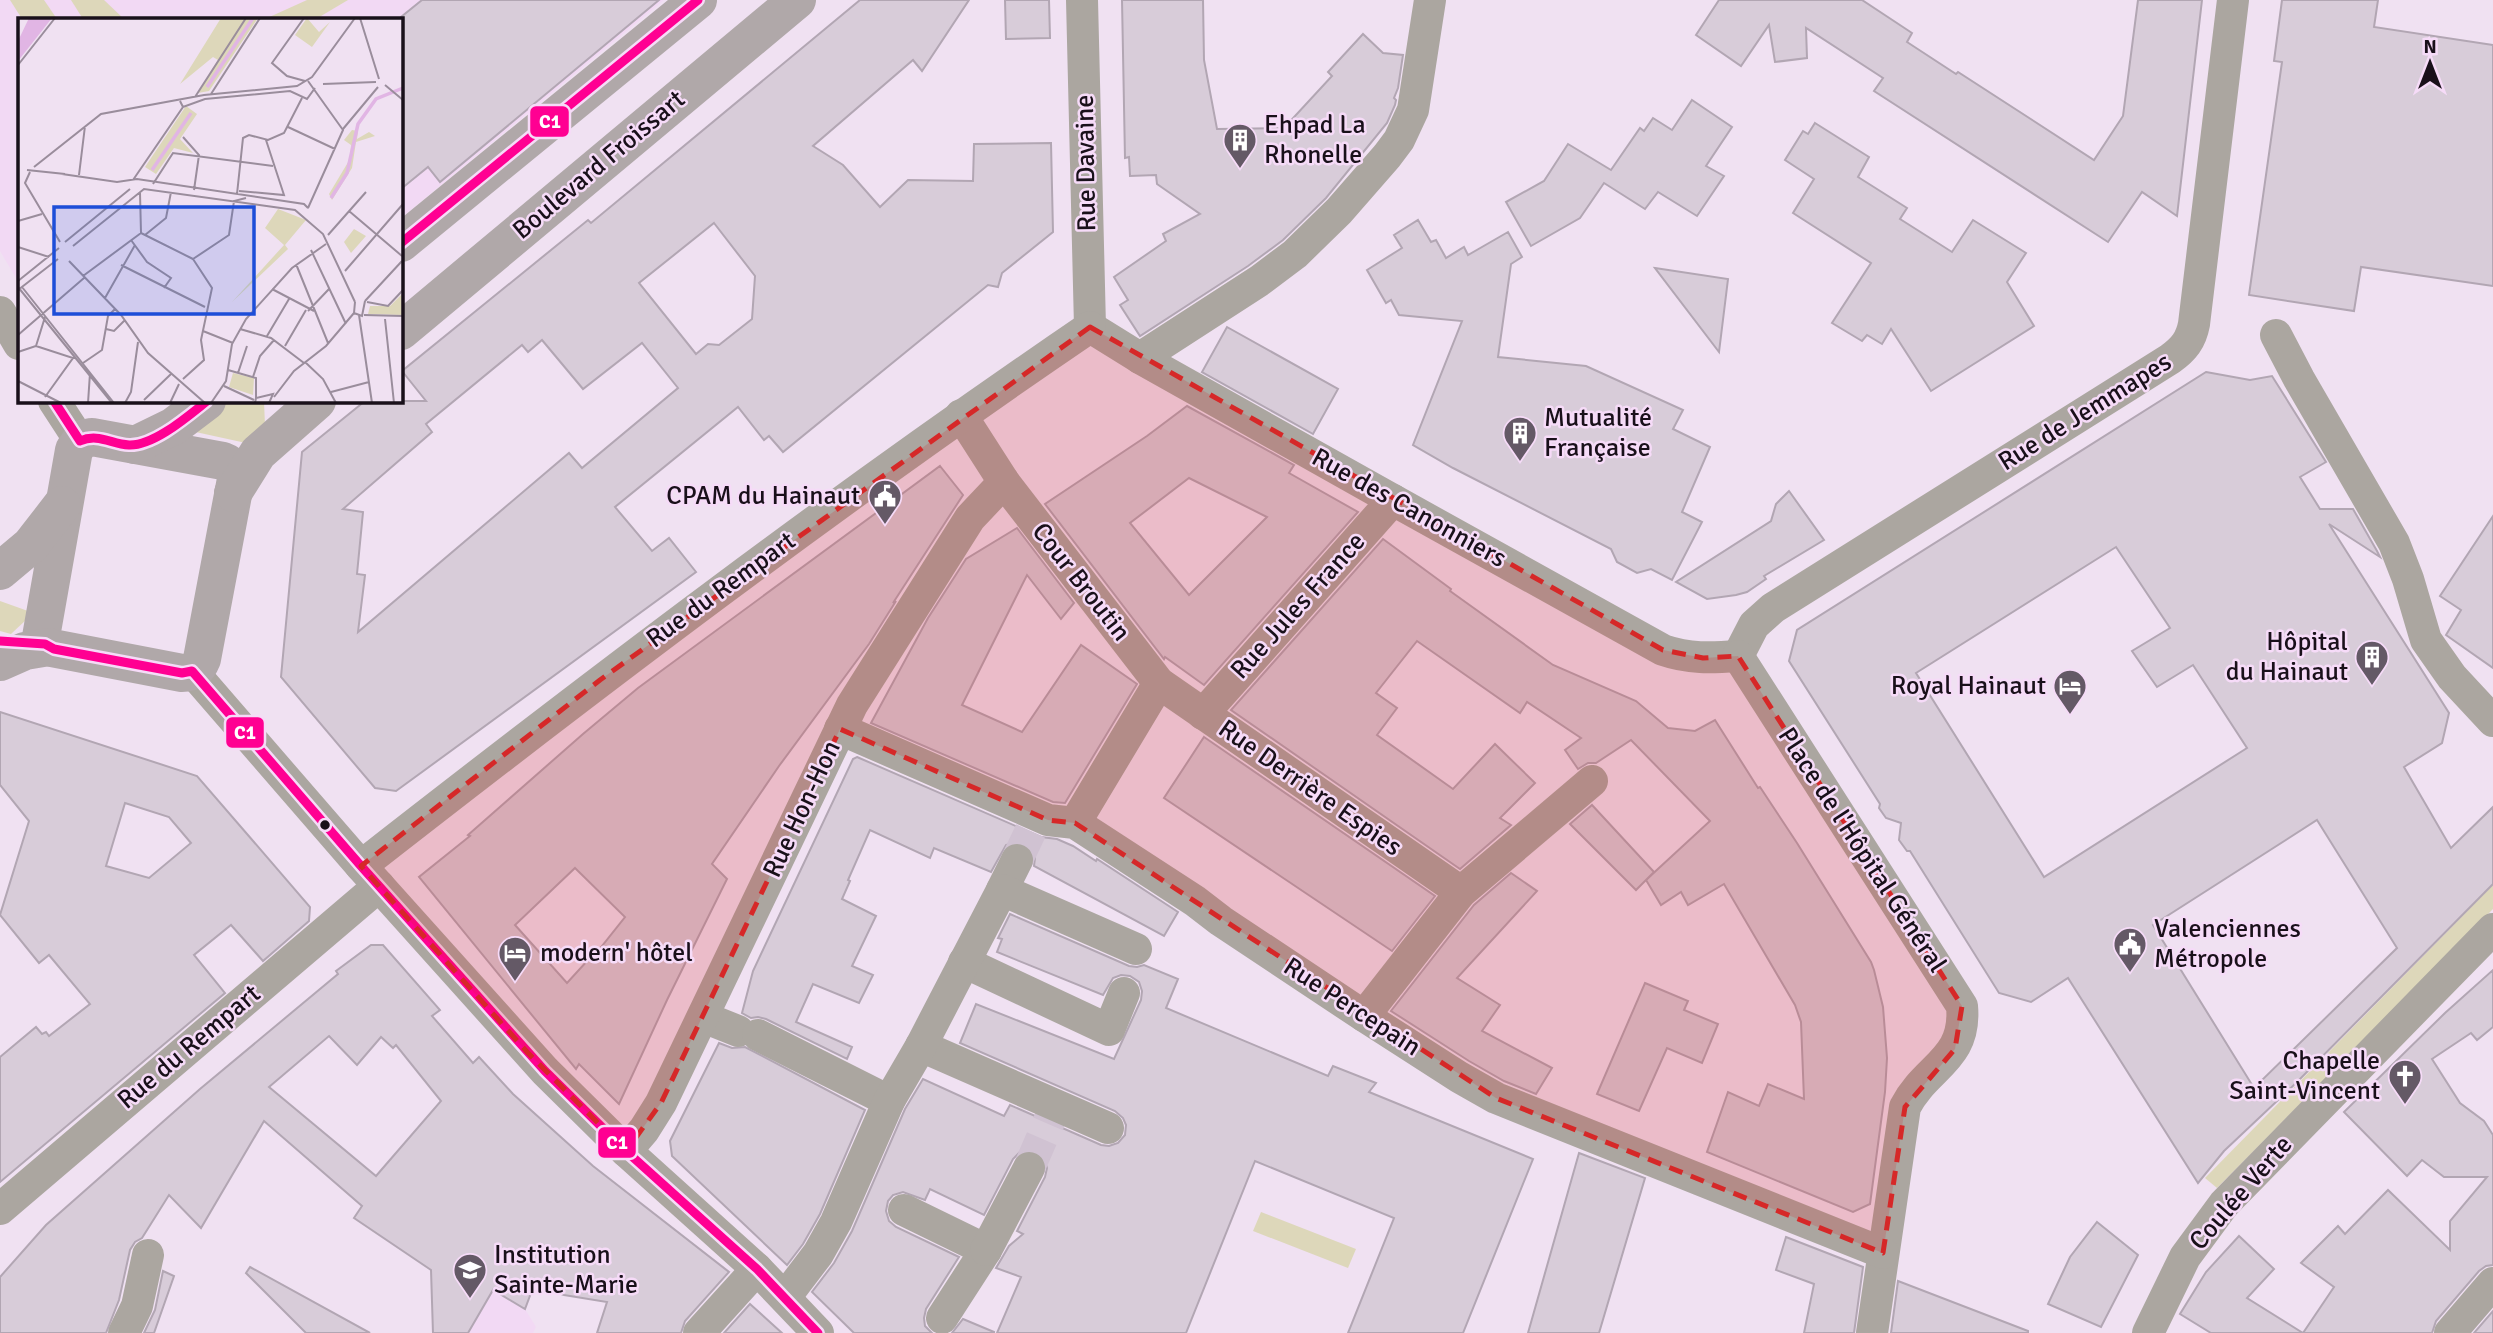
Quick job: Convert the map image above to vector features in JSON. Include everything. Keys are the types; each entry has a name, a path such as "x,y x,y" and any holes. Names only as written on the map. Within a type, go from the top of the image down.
{"main road":[{"path":"402,242 698,0"},
{"name":"Boulevard Froissart","path":"402,330 797,0"},
{"path":"135,445 174,426 206,402"},
{"path":"233,493 258,453 316,402"},
{"path":"0,662 24,651 47,645 182,673 199,666 233,493 235,474 228,463 92,437 80,441 74,450 41,629 41,637 47,645"},
{"path":"0,571 31,545 65,501"}],"street":[{"name":"Rue Davaine","path":"1082,0 1090,327"},
{"path":"1140,358 1259,281 1295,254 1331,219 1387,156 1399,140 1413,110 1430,0"},
{"name":"Rue de Jemmapes","path":"1738,656 1754,625 1773,608 2170,359 2188,343 2197,303 2233,0"},
{"path":"0,313 18,342"},
{"name":"Rue des Canonniers","path":"1090,327 1140,358 1663,650 1703,658 1738,656"},
{"name":"Rue du Rempart","path":"0,1209 370,876 600,680 961,415 1090,327"},
{"path":"2276,335 2394,543 2426,640 2452,677 2493,721"},
{"path":"55,402 80,441"},
{"name":"Cour Broutin","path":"961,415 1004,482 1159,683"},
{"name":"Rue Hon-Hon","path":"626,1151 653,1118 852,705 971,518 1004,482"},
{"name":"Rue Jules France","path":"1203,714 1393,500"},
{"path":"0,641 47,645"},
{"name":"Place de l'Hôpital Général","path":"1738,656 1962,1006 1962,1027 1955,1049 1910,1096 1905,1107 1883,1253"},
{"path":"192,671 536,1062 626,1151 786,1296 818,1333"},
{"path":"1075,822 1159,683"},
{"name":"Rue Derrière Espies","path":"1159,683 1461,892"},
{"name":"Rue Percepain","path":"840,729 1035,820 1075,822 1364,1016 1496,1098 1883,1253"},
{"path":"1364,1016 1461,892 1592,781"},
{"path":"786,1296 818,1254 836,1222 889,1101 921,1046 1017,860"},
{"path":"964,962 1109,1030 1134,968 1002,890"},
{"name":"Coulée Verte","path":"2160,1328 2185,1257 2224,1204 2493,929"},
{"path":"703,1017 748,1033 889,1101"},
{"path":"921,1046 1054,1111 1108,1128"},
{"path":"943,1318 985,1250 1029,1168"},
{"path":"904,1210 985,1250"},
{"path":"1872,1333 1883,1253"},
{"path":"124,1333 136,1306 148,1255"},
{"path":"699,1333 757,1269"},
{"path":"2450,1333 2493,1283"}],"highlighted area":[{"path":"1090,327 1663,650 1703,658 1738,656 1962,1006 1955,1049 1905,1107 1883,1253 1496,1098 1075,823 1048,820 840,729 661,1103 626,1151 528,1053 361,866 600,680"}],"shaded area":[{"path":"0,0 664,0 402,217 402,18 18,18 18,281 0,251"},
{"path":"10,0 44,0 56,18 21,18"},
{"path":"71,0 104,0 123,18 82,18"},
{"path":"307,0 348,0 318,18 267,18"},
{"path":"225,402 264,402 265,426 246,443 191,431"},
{"path":"0,601 28,611 27,619 11,634 0,631"},
{"path":"2493,885 2493,909 2217,1188 2205,1178"},
{"path":"1261,1212 1356,1249 1348,1268 1253,1231"},
{"name":"Institution Sainte-Marie","path":"431,1259 525,1309 536,1327 533,1333 433,1333"}],"building":[{"path":"422,0 659,0 440,182 428,167 402,188 401,17"},
{"path":"860,0 969,0 922,71 913,60 813,146 843,165 880,207 908,180 973,181 974,144 1051,143 1053,232 1002,273 998,287 988,285 783,452 769,436 764,440 738,407 615,507 652,551 669,538 696,572 396,791 375,788 281,677 302,452 364,402 426,401 402,371 588,220 591,223","holes":["714,223 755,276 752,319 719,345 708,344 696,354 639,283","542,340 583,389 642,343 678,388 582,468 569,453 358,632 365,575 357,574 363,512 343,509 432,432 426,424 522,345 528,352"]},
{"path":"1005,0 1049,0 1050,38 1006,39"},
{"name":"Ehpad La Rhonelle","path":"1122,0 1203,0 1204,60 1217,129 1284,128 1332,76 1328,72 1363,34 1383,53 1403,55 1395,105 1387,123 1326,198 1283,240 1248,266 1140,336 1120,305 1128,300 1114,277 1166,241 1163,234 1200,214 1157,184 1156,175 1130,176 1129,157 1125,158"},
{"path":"1719,0 1862,0 1912,33 1907,42 2094,160 2123,116 2138,0 2202,0 2177,216 2142,192 2108,242 1874,91 1883,78 1806,28 1807,58 1775,62 1769,25 1741,66 1696,35"},
{"path":"2282,0 2378,0 2374,27 2493,45 2493,286 2361,267 2354,311 2249,295 2282,62 2274,61"},
{"path":"1692,100 1732,127 1706,166 1724,176 1697,216 1658,192 1645,209 1604,183 1580,218 1531,246 1506,202 1544,181 1568,144 1611,170 1640,128 1644,131 1653,118 1672,130"},
{"path":"1815,123 1869,157 1858,177 1907,208 1900,219 1952,252 1973,220 2026,253 2007,282 2034,326 1931,391 1891,329 1882,344 1867,335 1862,341 1832,323 1871,263 1793,213 1814,179 1785,160 1803,131 1808,134"},
{"name":"Mutualité Française","path":"1418,220 1431,242 1436,240 1446,258 1464,247 1468,255 1508,232 1522,257 1511,264 1498,357 1586,366 1683,410 1673,429 1710,447 1682,512 1702,522 1672,580 1651,569 1637,573 1617,562 1611,549 1413,445 1462,321 1399,315 1391,300 1386,303 1367,270 1402,248 1394,235"},
{"path":"1655,268 1728,279 1719,352"},
{"path":"1227,327 1338,389 1313,434 1202,372"},
{"name":"Hôpital du Hainaut","path":"2206,372 2250,380 2272,376 2326,462 2300,477 2320,509 2353,509 2380,557 2329,524 2449,713 2442,743 2404,767 2451,848 2493,807 2493,884 2295,1084 2224,1151 2198,1183 2068,978 2031,1002 1999,993 1910,851 1907,851 1899,840 1901,823 1886,818 1879,808 1880,804 1789,661 1797,630","holes":["2116,547 2170,628 2132,651 2157,687 2193,665 2247,748 2044,877 1916,673","2317,820 2397,948 2254,1088 2153,925"]},
{"path":"1187,406 1294,465 1289,473 1358,512 1204,685 1165,657 1164,659 1045,504","holes":["1189,478 1267,517 1189,595 1130,523"]},
{"path":"940,466 963,495 869,644 779,766 712,864 727,879 619,1104 579,1064 576,1069 419,877 470,836 468,835 638,688","holes":["575,868 625,917 590,961 588,960 567,983 515,925"]},
{"path":"1789,491 1824,540 1764,576 1766,579 1747,592 1707,599 1676,582 1771,521 1776,504"},
{"path":"2493,516 2493,668 2446,635 2461,610 2440,596"},
{"path":"1017,528 1074,603 1061,619 1027,575 962,705 1022,732 1081,645 1137,684 1065,803 1053,802 871,723 928,618 966,559"},
{"path":"1383,539 1553,665 1636,701 1668,728 1695,731 1715,720 1797,843 1874,970 1883,1007 1887,1058 1870,1204 1853,1212 1707,1152 1728,1092 1759,1106 1768,1084 1804,1099 1801,1022 1795,1005 1724,884 1688,905 1681,892 1661,905 1646,880 1710,821 1631,740 1596,763 1588,763 1578,769 1565,750 1581,738 1527,702 1520,713 1417,641 1376,693 1397,708 1377,735 1453,789 1495,744 1535,783 1500,818 1511,825 1460,869 1231,710"},
{"path":"0,712 197,776 310,907 309,921 263,961 231,925 194,955 225,993 0,1182 0,1057 36,1027 42,1034 46,1032 49,1036 90,1004 49,955 39,963 0,915 29,821 0,785","holes":["125,803 169,817 191,843 149,878 106,866"]},
{"path":"1204,737 1435,896 1392,951 1164,798"},
{"path":"857,757 1041,837 1057,839 1073,846 1178,912 1164,936 1034,866 1033,850 1025,843 1006,845 991,872 934,848 930,858 870,830 842,899 876,916 852,966 873,975 859,1003 813,984 796,1022 852,1047 847,1059 766,1019 751,1018 742,1013 753,971 853,759"},
{"path":"1592,805 1654,872 1636,890 1570,824"},
{"path":"1511,873 1537,891 1457,978 1500,1005 1482,1031 1552,1068 1536,1094 1504,1081 1469,1061 1391,1011 1474,905"},
{"path":"1010,914 1129,966 1144,965 1178,979 1166,1008 1328,1076 1333,1066 1376,1083 1369,1092 1533,1159 1463,1333 1348,1333 1394,1218 1255,1161 1186,1333 997,1333 1021,1277 996,1268 1009,1246 1023,1234 1017,1231 1047,1168 1044,1158 1037,1151 1029,1150 1020,1152 1013,1159 984,1215 930,1189 925,1200 903,1192 893,1195 888,1201 886,1211 889,1221 896,1227 959,1257 926,1309 925,1326 932,1333 854,1333 812,1292 834,1263 852,1231 905,1109 923,1079 1004,1116 1010,1105 1101,1145 1118,1143 1125,1135 1126,1125 1115,1111 960,1043 976,1004 1114,1059 1141,1000 1139,982 1130,976 1113,978 1103,995 997,952 1002,939 998,938"},
{"path":"371,945 383,945 440,1010 432,1016 473,1063 479,1057 513,1094 593,1166 729,1272 685,1321 681,1333 597,1333 607,1302 564,1295 534,1285 525,1309 493,1290 468,1333 433,1333 431,1270 354,1218 362,1206 264,1121 201,1228 169,1195 142,1238 135,1242 130,1250 119,1300 106,1333 0,1333 0,1277 46,1225 200,1089 338,974 336,971","holes":["329,1036 357,1065 381,1037 393,1048 396,1045 441,1101 376,1176 269,1087"]},
{"path":"2493,970 2493,1027 2477,1040 2471,1033 2432,1059 2460,1103 2484,1121 2493,1135 2493,1265 2479,1271 2436,1321 2432,1333 2303,1333 2334,1287 2301,1263 2338,1226 2345,1234 2388,1190 2450,1250 2450,1221 2487,1177 2444,1177 2422,1160 2407,1176 2344,1112"},
{"path":"1645,983 1688,1001 1684,1010 1718,1024 1702,1063 1667,1048 1639,1111 1597,1094"},
{"path":"719,1043 732,1048 745,1047 865,1110 820,1214 787,1265 672,1156 670,1141"},
{"path":"1579,1153 1645,1178 1599,1333 1528,1333"},
{"path":"2097,1222 2138,1255 2101,1327 2048,1304 2070,1257"},
{"path":"2239,1236 2274,1269 2247,1298 2303,1333 2211,1333 2180,1314 2206,1272"},
{"path":"1786,1237 1863,1267 1854,1333 1804,1333 1814,1284 1776,1270"},
{"path":"250,1267 370,1333 306,1333 246,1273"},
{"path":"163,1271 174,1276 154,1333 144,1333 155,1310"},
{"path":"1898,1281 2028,1331 2028,1333 1891,1333"},
{"path":"750,1304 782,1333 724,1333"},
{"path":"2493,1311 2493,1333 2474,1333"},
{"path":"963,1319 994,1332 994,1333 952,1333"}],"tunnel":[{"path":"1017,860 1033,826"},
{"path":"1029,1168 1051,1117"}],"transit line":[{"name":"C1","path":"402,242 698,0"},
{"name":"C1","path":"55,402 80,441 99,438 129,445 149,441 160,435 206,402"},
{"name":"C1","path":"0,641 45,644 54,649 182,673 192,671 361,866 545,1071 626,1151 757,1269 818,1333"}],"place":[{"name":"Ehpad La Rhonelle","path":"1240,170"},
{"name":"Mutualité Française","path":"1520,463"},
{"name":"CPAM du Hainaut","path":"885,526"},
{"name":"Hôpital du Hainaut","path":"2372,687"},
{"name":"Royal Hainaut","path":"2070,716"},
{"name":"Valenciennes Métropole","path":"2130,974"},
{"name":"modern' hôtel","path":"515,983"},
{"name":"Chapelle Saint-Vincent","path":"2405,1106"},
{"name":"Institution Sainte-Marie","path":"470,1300"}]}
